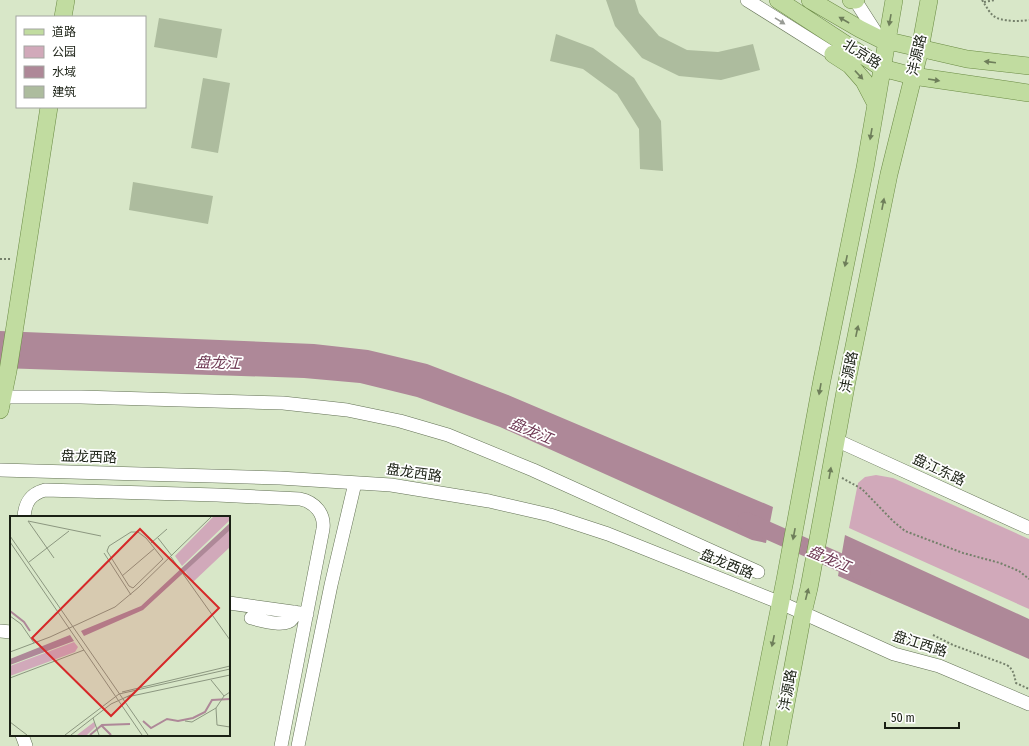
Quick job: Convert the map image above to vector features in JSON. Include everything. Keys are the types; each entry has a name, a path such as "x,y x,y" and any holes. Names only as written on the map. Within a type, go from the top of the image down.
{"main road":[{"path":"63,16 66,0"},
{"name":"北京路","path":"778,0 875,64 913,76 1029,93"},
{"path":"810,0 816,0"},
{"name":"北京路","path":"810,0 860,29 883,40 967,59 1029,66"},
{"path":"851,0 856,0"},
{"name":"沣源路","path":"752,746 788,567 822,380 858,203 876,104 875,64 894,0"},
{"name":"沣源路","path":"778,746 824,511 848,378 889,174 920,49 929,0"},
{"path":"833,54 850,65 864,80 876,104"},
{"path":"1,401 8,371 49,108"}],"street":[{"path":"747,0 833,54 875,64"},
{"path":"856,0 883,40"},
{"path":"1,401 80,397 283,403 347,410 400,420 448,435 533,470 758,572"},
{"name":"盘江东路","path":"836,440 1029,528"},
{"name":"盘龙西路","path":"0,470 355,482 391,485 489,501 550,515 608,534 803,613"},
{"path":"298,746 333,578 355,482"},
{"path":"24,516 24,508 32,495 45,490 217,495 306,500 312,504 318,510 324,523 301,613 282,746"},
{"path":"230,603 301,613"},
{"path":"251,618 287,623 301,613"},
{"name":"盘江西路","path":"803,613 894,654 939,666 1029,704"},
{"path":"0,631 10,632"},
{"path":"22,736 26,746"}],"path":[{"path":"995,0 983,1 992,15 998,20 1029,20"},
{"path":"831,472 862,489 893,521 905,530 963,553 1000,563 1019,571 1029,579"},
{"path":"933,635 953,645 1007,665 1014,673 1016,683 1029,689"}],"green space":[{"path":"876,475 893,478 1029,539 1029,609 849,528 858,483 865,477"}],"water":[{"path":"0,331 314,344 368,350 427,364 508,395 773,507 766,543 752,540 500,427 417,397 360,383 304,378 0,368"},
{"path":"845,535 1029,619 1029,659 838,576"}],"building":[{"path":"606,0 635,0 639,13 659,36 687,50 718,52 753,44 760,70 721,80 679,76 642,58 615,26"},
{"path":"159,18 222,29 217,58 154,47"},
{"path":"556,34 593,48 634,78 661,121 663,171 640,169 639,129 617,94 583,69 550,61"},
{"path":"203,78 230,83 218,153 191,148"},
{"path":"133,182 213,196 208,224 129,210"}],"waterway":[{"name":"盘龙江","path":"746,521 862,572"}]}
